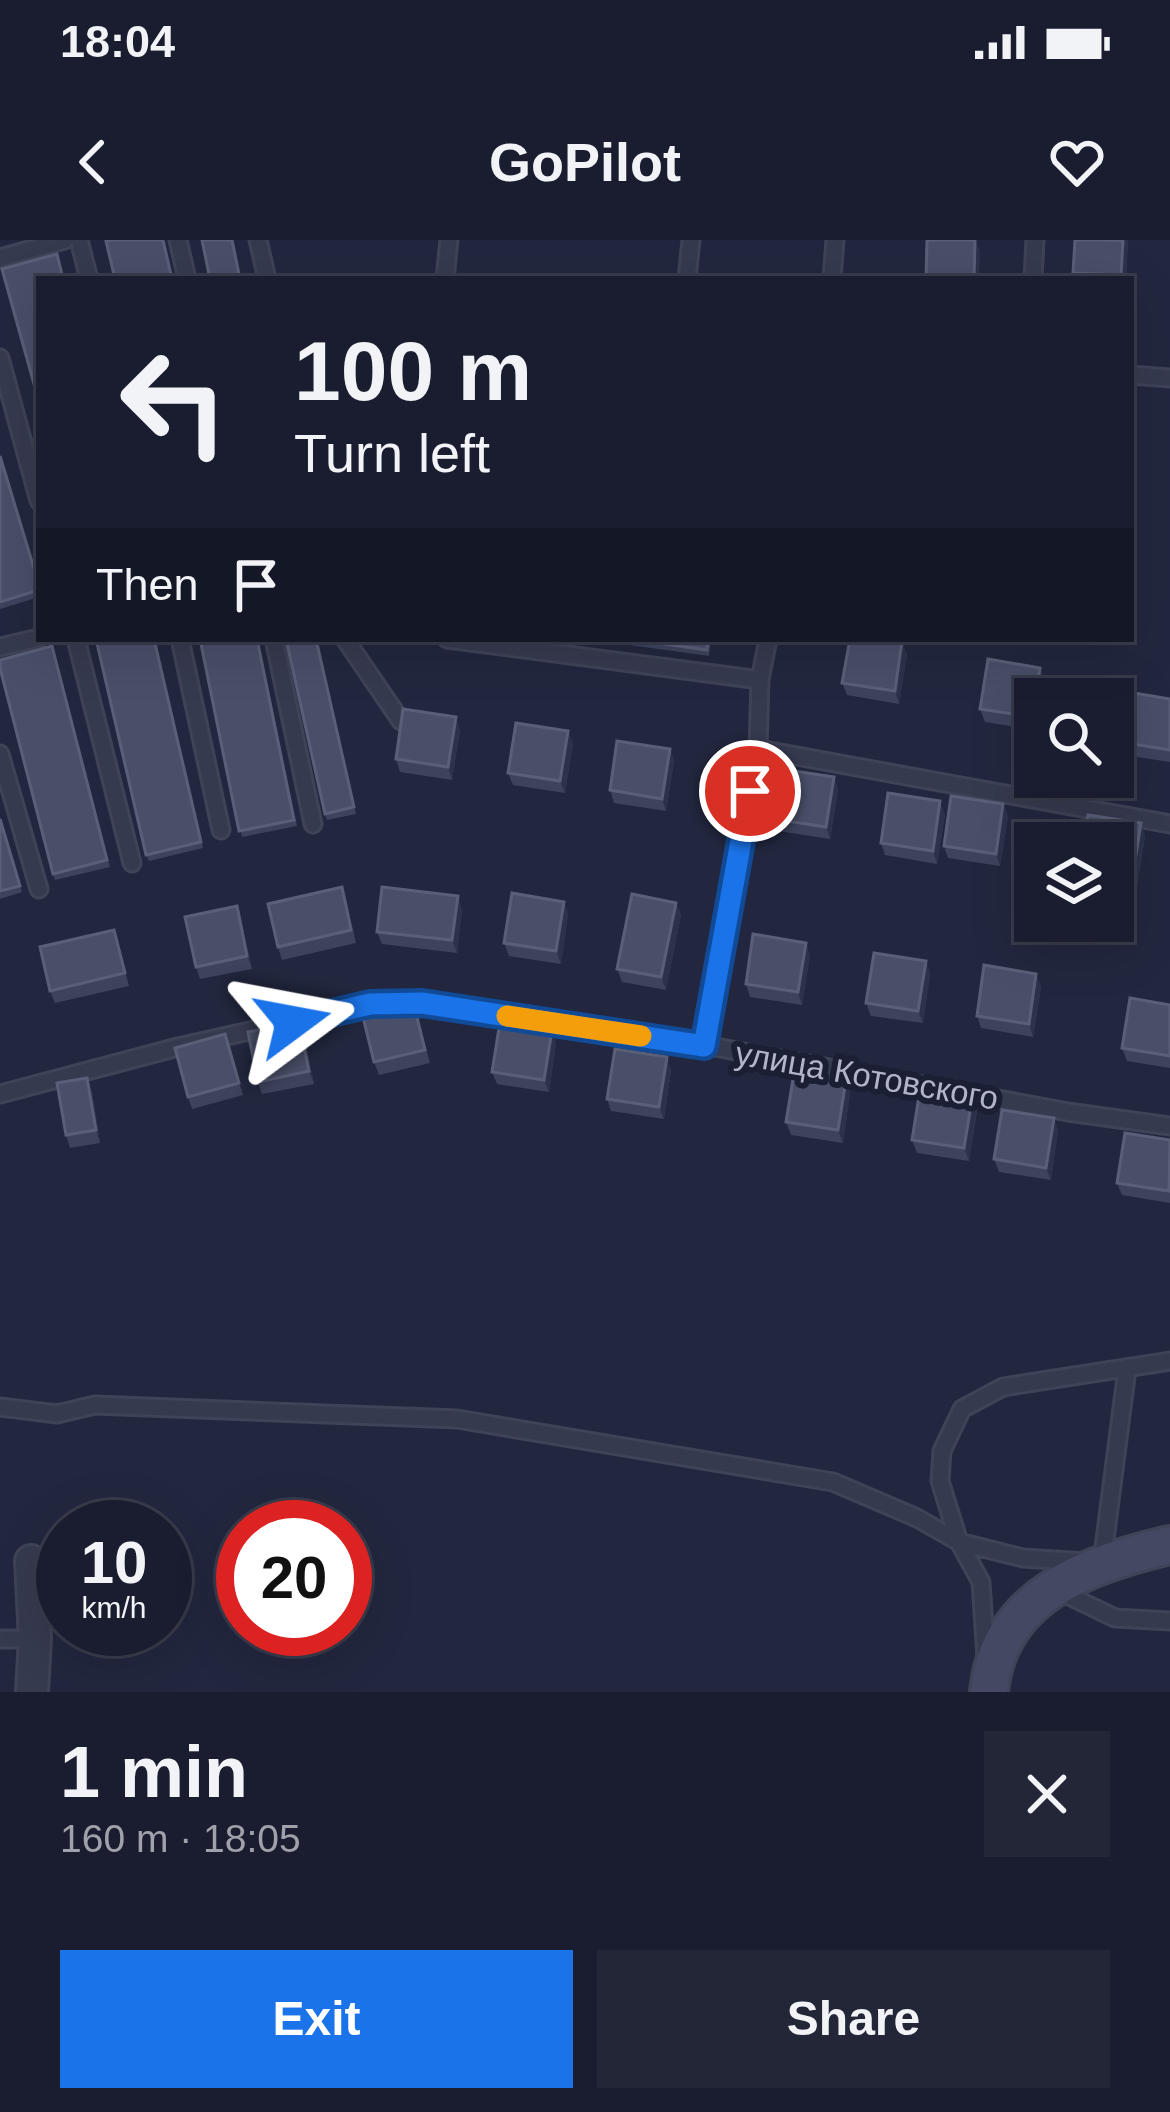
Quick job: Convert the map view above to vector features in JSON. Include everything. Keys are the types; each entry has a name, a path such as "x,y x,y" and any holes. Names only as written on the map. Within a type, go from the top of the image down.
{"main road":[{"path":"988,1692 992,1664 1030,1603 1102,1563 1170,1546"}],"street":[{"path":"31,1561 32,1692"}],"lane":[{"path":"0,258 64,240"},
{"path":"79,240 88,276"},
{"path":"178,240 186,276"},
{"path":"258,240 266,276"},
{"path":"445,276 449,240"},
{"path":"687,276 691,240"},
{"path":"832,276 835,240"},
{"path":"1033,276 1035,240"},
{"path":"0,358 36,490"},
{"path":"1134,375 1170,378"},
{"path":"0,647 36,639"},
{"path":"77,642 132,862"},
{"path":"181,642 221,830"},
{"path":"275,642 314,824"},
{"path":"347,642 401,721"},
{"path":"470,642 760,680"},
{"path":"704,1046 758,748 760,680 767,642"},
{"path":"758,748 1170,824"},
{"path":"0,754 39,889"},
{"name":"улица Котовского","path":"0,1094 370,1004 422,1003 1170,1126"},
{"path":"988,1692 981,1582 959,1542 940,1481 943,1451 962,1409 1004,1387 1170,1361"},
{"path":"0,1407 57,1414 95,1405 457,1419 833,1482 917,1518 959,1542 1023,1558 1102,1563 1127,1370"},
{"path":"1052,1588 1114,1618 1170,1621"},
{"path":"0,1640 35,1640"}],"building":[{"path":"163,240 171,276 114,276 106,241"},
{"path":"202,240 232,240 239,276 209,276"},
{"path":"927,240 975,240 974,276 926,276"},
{"path":"1075,240 1123,240 1121,275 1073,273"},
{"path":"57,254 62,276 36,276 36,391 2,269"},
{"path":"0,456 36,575 36,591 0,602"},
{"path":"97,642 155,642 201,842 146,855"},
{"path":"201,642 258,642 294,820 239,831"},
{"path":"287,642 317,642 354,807 325,814"},
{"path":"650,642 708,642 707,650"},
{"path":"849,642 902,642 895,691 842,683"},
{"path":"52,646 107,860 53,874 0,668 0,660"},
{"path":"988,659 1040,668 1038,678 1014,678 1014,714 980,709"},
{"path":"1134,693 1170,699 1170,750 1134,744"},
{"path":"403,709 456,717 448,767 396,759"},
{"path":"516,723 568,731 560,781 508,773"},
{"path":"617,741 670,749 662,799 610,790"},
{"path":"781,769 834,777 826,827 774,819"},
{"path":"888,793 940,801 933,851 881,843"},
{"path":"951,796 1003,804 996,854 944,846"},
{"path":"1088,815 1141,823 1134,867 1134,822 1087,822"},
{"path":"0,819 20,886 0,891"},
{"path":"342,887 351,930 278,947 268,904"},
{"path":"382,887 458,896 452,940 377,932"},
{"path":"512,893 564,902 556,951 504,943"},
{"path":"632,894 676,903 661,977 617,969"},
{"path":"237,906 247,956 196,967 185,917"},
{"path":"114,930 125,973 50,991 40,947"},
{"path":"753,934 806,943 798,992 746,984"},
{"path":"874,953 926,961 918,1011 866,1003"},
{"path":"984,965 1036,974 1029,1024 977,1016"},
{"path":"1130,998 1170,1005 1170,1056 1122,1048"},
{"path":"413,1001 425,1050 374,1062 362,1013"},
{"path":"299,1022 309,1071 258,1082 248,1032"},
{"path":"500,1022 552,1030 544,1080 492,1072"},
{"path":"225,1034 239,1083 188,1097 175,1048"},
{"path":"615,1049 667,1057 659,1107 607,1099"},
{"path":"794,1073 846,1080 838,1130 786,1122"},
{"path":"87,1078 96,1130 66,1135 57,1083"},
{"path":"920,1090 972,1099 964,1148 912,1140"},
{"path":"1002,1110 1054,1118 1046,1168 994,1159"},
{"path":"1125,1133 1170,1140 1169,1191 1117,1183"}],"slow traffic":[{"path":"507,1016 641,1036"}],"route":[{"path":"293,1022 370,1004 422,1003 704,1046 750,791"}]}
